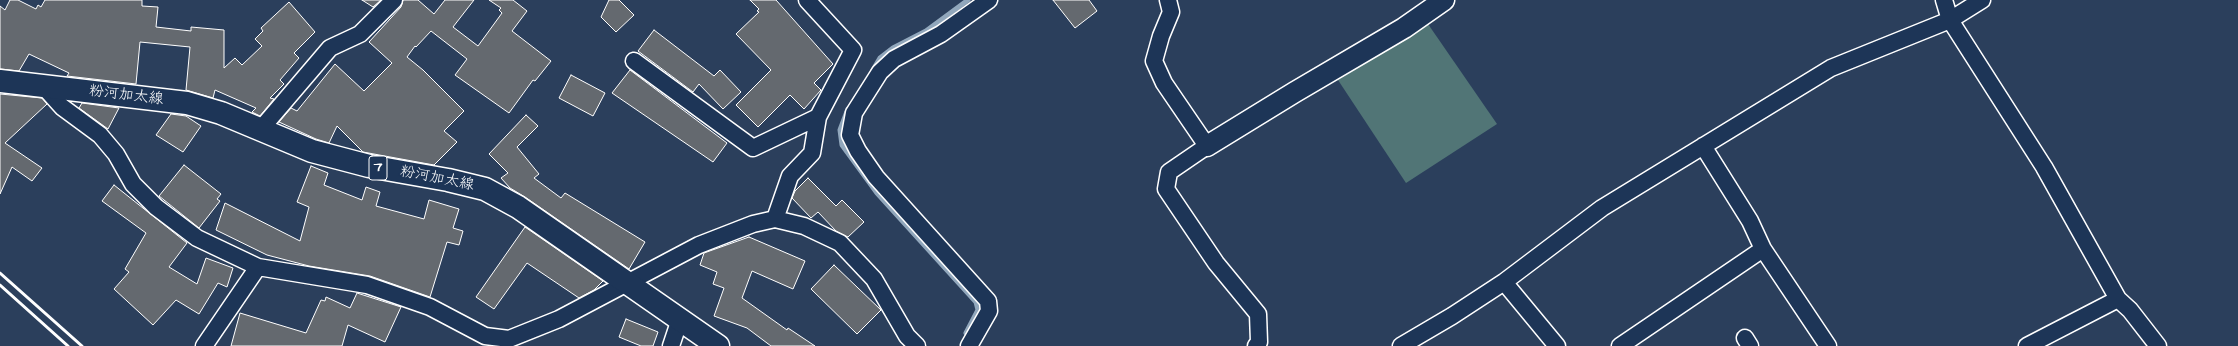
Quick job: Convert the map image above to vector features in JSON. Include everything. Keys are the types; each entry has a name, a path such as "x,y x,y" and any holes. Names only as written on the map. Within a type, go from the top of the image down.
{"main road":[{"name":"粉河加太線","path":"0,81 187,103 221,113 312,151 369,166 448,180 485,189 518,206 718,346"}],"street":[{"path":"260,130 330,48 360,34 394,0"},
{"path":"775,219 790,176 812,152 818,117 853,50 807,0"},
{"path":"969,346 989,311 988,301 876,176 858,151 850,135 854,113 880,72 894,60 941,34 989,0"},
{"path":"1168,0 1171,12 1161,36 1154,61 1164,83 1207,146"},
{"path":"1256,346 1259,342 1258,314 1216,263 1166,189 1169,172 1207,146 1295,92 1404,28 1444,0"},
{"path":"1944,0 1950,20 2044,167 2118,299 2130,310 2158,346"},
{"path":"1401,346 1452,316 1504,282 1602,208 1831,68 1950,20 1982,0"},
{"path":"634,62 753,148 818,117"},
{"path":"44,87 62,107 100,135 116,154 133,184 156,207 197,238 258,267 367,285 430,307 485,336 509,339 560,319 699,245 753,224 775,219 804,226 840,243 874,279 907,336 917,346"},
{"path":"1703,146 1750,221 1763,249 1828,346"},
{"path":"1620,346 1763,249"},
{"path":"204,346 258,267"},
{"path":"1504,282 1557,346"},
{"path":"2027,346 2118,299"},
{"path":"671,346 680,319"}],"green space":[{"path":"1428,24 1497,124 1406,183 1338,80"}],"building":[{"path":"10,0 18,0 36,9 38,5 41,7 45,0 142,0 142,6 158,7 156,27 191,31 191,27 224,30 224,68 235,58 242,65 262,46 255,39 263,31 261,28 289,2 315,32 294,53 299,58 280,80 284,84 270,98 274,99 260,116 252,112 256,108 215,90 213,98 186,90 190,47 140,42 136,84 67,76 69,73 29,54 19,71 0,69 0,6 5,10"},
{"path":"362,0 381,0 373,7"},
{"path":"403,0 418,0 434,14 445,0 474,0 453,27 478,46 502,13 499,10 501,8 489,0 513,0 527,11 512,31 551,61 535,81 533,80 509,113 455,75 467,59 431,31 416,47 415,46 407,57 423,70 464,111 444,131 457,142 434,165 363,152 337,126 329,143 316,139 279,122 291,108 297,111 335,64 364,91 392,63 369,42 401,7"},
{"path":"609,0 619,0 634,15 616,32 601,17"},
{"path":"750,0 776,0 833,64 814,83 821,90 804,109 790,95 758,127 736,105 771,70 736,34 759,12 757,11 759,9"},
{"path":"1053,0 1089,0 1097,11 1075,28"},
{"path":"654,30 714,76 720,70 741,92 723,109 699,84 693,92 638,51"},
{"path":"630,70 727,143 713,162 612,93"},
{"path":"571,75 605,93 593,116 559,98"},
{"path":"0,94 42,98 47,104 5,143 42,168 32,181 12,167 0,194"},
{"path":"82,103 119,108 108,129 79,108"},
{"path":"171,114 186,116 201,126 183,152 156,135"},
{"path":"526,115 538,126 517,147 539,174 534,178 561,198 565,193 645,242 629,269 510,188 501,178 508,173 489,154"},
{"path":"184,165 221,194 217,199 220,201 199,228 159,196"},
{"path":"311,166 328,173 324,185 362,200 366,187 380,192 376,206 424,219 429,200 459,209 453,228 463,231 459,245 447,242 430,297 370,276 309,266 267,255 216,230 225,203 300,241 309,207 297,202"},
{"path":"808,178 836,206 842,200 864,222 848,237 836,231 818,212 811,218 792,198 795,191"},
{"path":"114,185 187,243 169,267 197,284 206,258 233,268 227,287 218,283 199,314 176,300 153,325 114,289 129,272 125,269 146,233 102,201"},
{"path":"525,227 603,281 594,290 579,298 527,263 494,309 476,297"},
{"path":"749,237 805,261 793,289 752,271 742,298 787,330 788,328 815,346 771,346 747,328 714,316 724,288 713,284 717,272 700,265 704,253"},
{"path":"834,265 881,310 857,334 811,289"},
{"path":"357,293 401,307 385,342 348,325 342,346 231,346 240,313 306,333 321,300 325,301 326,297 350,308"},
{"path":"626,319 658,332 653,346 641,346 619,337"}],"waterway":[{"path":"873,70 880,58 893,48 926,31 968,0"},
{"path":"848,109 840,130 842,145 877,193 976,302 978,310 966,333"}],"railway":[{"path":"0,273 82,346"},
{"path":"0,285 68,346"}]}
